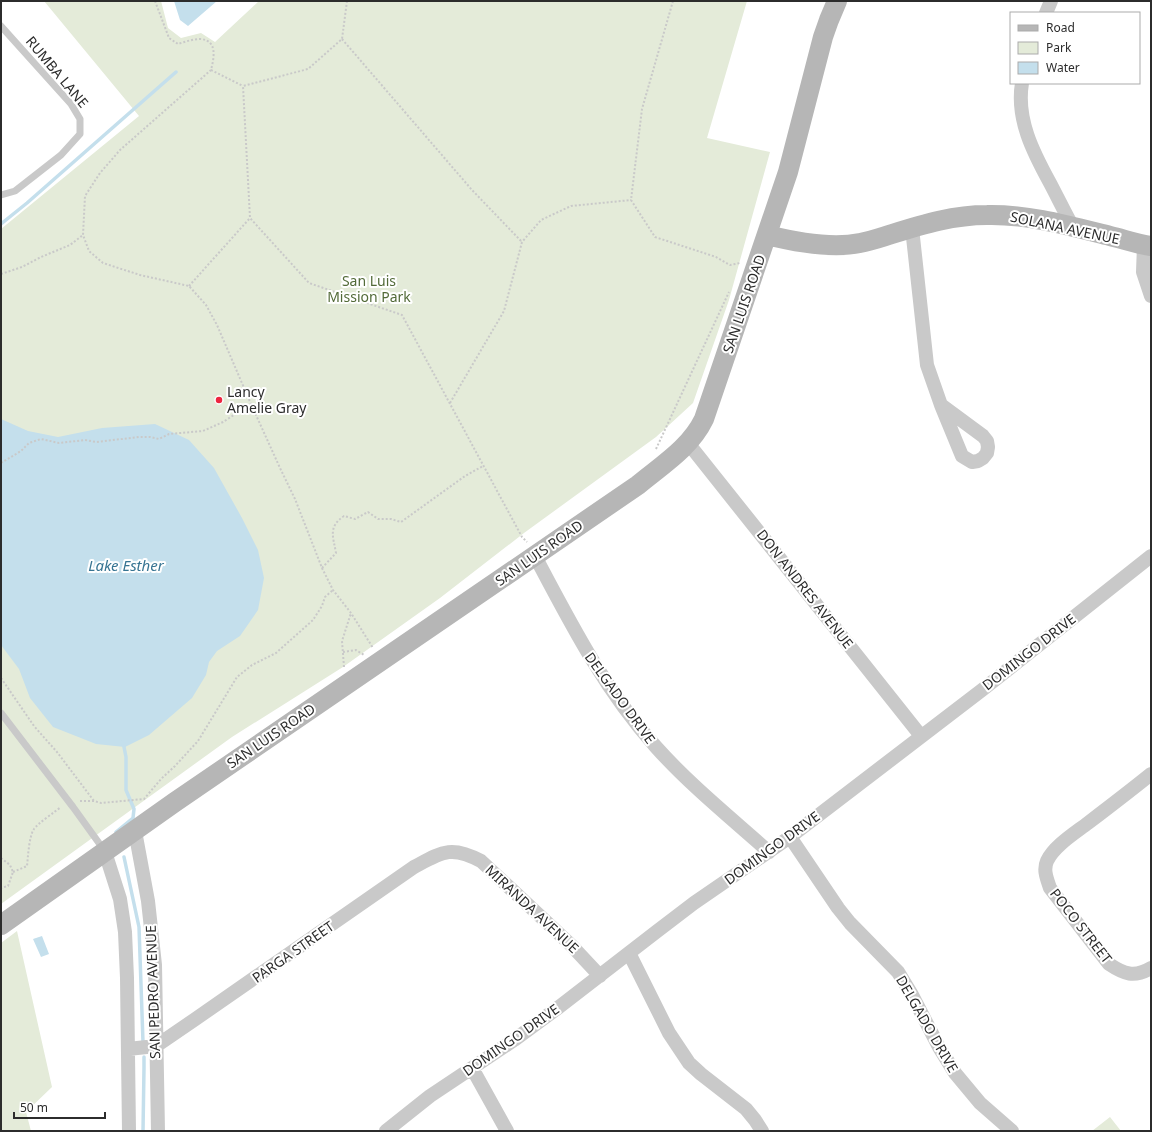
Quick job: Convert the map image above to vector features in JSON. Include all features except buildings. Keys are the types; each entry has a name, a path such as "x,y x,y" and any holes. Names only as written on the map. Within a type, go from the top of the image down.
{"street":[{"name":"SAN LUIS ROAD","path":"1,925 106,852 379,656 532,550 638,485 678,453 688,443 700,428 704,419 767,235 788,172 829,20 837,1"},
{"path":"1046,12 1051,1"},
{"path":"1022,84 1021,104 1026,132 1036,156 1073,227"},
{"name":"SOLANA AVENUE","path":"767,235 784,240 848,245 860,243 931,222 959,216 1008,215 1042,220 1148,245"},
{"path":"912,228 927,365 941,405"},
{"path":"1148,245 1144,272 1151,296"},
{"name":"DON ANDRES AVENUE","path":"688,443 921,736"},
{"name":"DELGADO DRIVE","path":"532,550 584,648 608,687 631,718 684,776 769,852"},
{"name":"DOMINGO DRIVE","path":"386,1131 430,1096 559,1008 694,903 790,837 982,690 1151,556"},
{"name":"POCO STREET","path":"1151,774 1067,839 1053,852 1047,861 1045,868 1050,888 1109,964 1129,974 1138,974 1151,968"},
{"name":"SAN PEDRO AVENUE","path":"135,831 148,901 155,965 158,1131"},
{"name":"DELGADO DRIVE","path":"790,837 838,908 850,923 898,972 955,1074 980,1103 1012,1131"},
{"name":"SAN PEDRO AVENUE","path":"106,852 120,899 125,932 129,1131"},
{"name":"PARGA STREET","path":"128,1049 156,1046 414,867 446,852 458,852"},
{"name":"MIRANDA AVENUE","path":"458,852 481,861 571,945 600,976"},
{"path":"629,953 670,1033 689,1063 746,1109 762,1131"},
{"path":"472,1068 507,1131"}],"lane":[{"name":"RUMBA LANE","path":"1,26 71,104 80,119 80,134 61,155 15,190 1,195"},
{"path":"1,713 70,802 106,852"}],"path":[{"path":"155,1 169,38 178,44 199,39 206,40 212,45 215,55 211,70 120,150 100,173 86,196 83,235 89,251 103,263 140,275 189,286 206,305 217,325 251,404 295,499 322,568 333,590 351,613 379,656 368,657 356,650 343,652"},
{"path":"211,70 243,86 308,69 342,39 347,1"},
{"path":"673,1 642,110 631,200 655,237 716,257 730,265 741,263 738,270"},
{"path":"342,39 472,190 522,242"},
{"path":"243,86 250,218 309,283 402,315 522,537 532,550"},
{"path":"450,403 504,310 522,242 541,220 570,206 631,200"},
{"path":"189,286 250,218"},
{"path":"1,274 22,267 70,245 83,235"},
{"path":"654,453 729,292"},
{"path":"1,463 21,451 29,442 41,439 59,443 85,440 96,442 150,436 159,439 169,434 203,431 224,422 251,404"},
{"path":"322,568 336,553 332,533 337,521 344,516 355,519 368,512 378,519 391,519 401,522 465,476 483,466"},
{"path":"13,872 28,866 29,848 34,829 54,812 70,802 88,800 101,803 144,799 198,741 237,677 252,666 276,653 313,620 322,606 324,597 333,590"},
{"path":"344,674 342,641 351,613"},
{"path":"1,678 34,726 57,752 94,801"},
{"path":"1,858 10,865 13,872 8,886 1,888"}],"green space":[{"name":"San Luis Mission Park","path":"44,1 161,1 168,28 181,38 201,33 215,42 259,1 747,1 707,138 770,152 729,300 693,403 656,437 524,533 440,598 343,667 232,737 1,904 1,229 139,116"},
{"path":"17,931 52,1087 26,1112 31,1131 1,1131 1,943"},
{"path":"1110,1117 1121,1131 1092,1131"}],"water":[{"path":"174,1 217,1 188,26 180,20"},
{"name":"Lake Esther","path":"1,419 28,431 58,437 102,428 155,424 189,440 214,468 258,550 264,578 258,610 240,636 217,651 209,662 206,675 192,698 149,735 125,747 96,744 53,727 30,698 19,669 1,645"},
{"path":"42,936 49,954 41,957 33,939"}],"waterway":[{"path":"1,224 176,72"},
{"path":"116,832 133,818 134,809 126,790 126,757 123,742"},
{"path":"124,857 139,927 143,1042"},
{"path":"143,1131 144,1057"}],"place":[{"name":"Lancy Amelie Gray","path":"219,400"}]}
